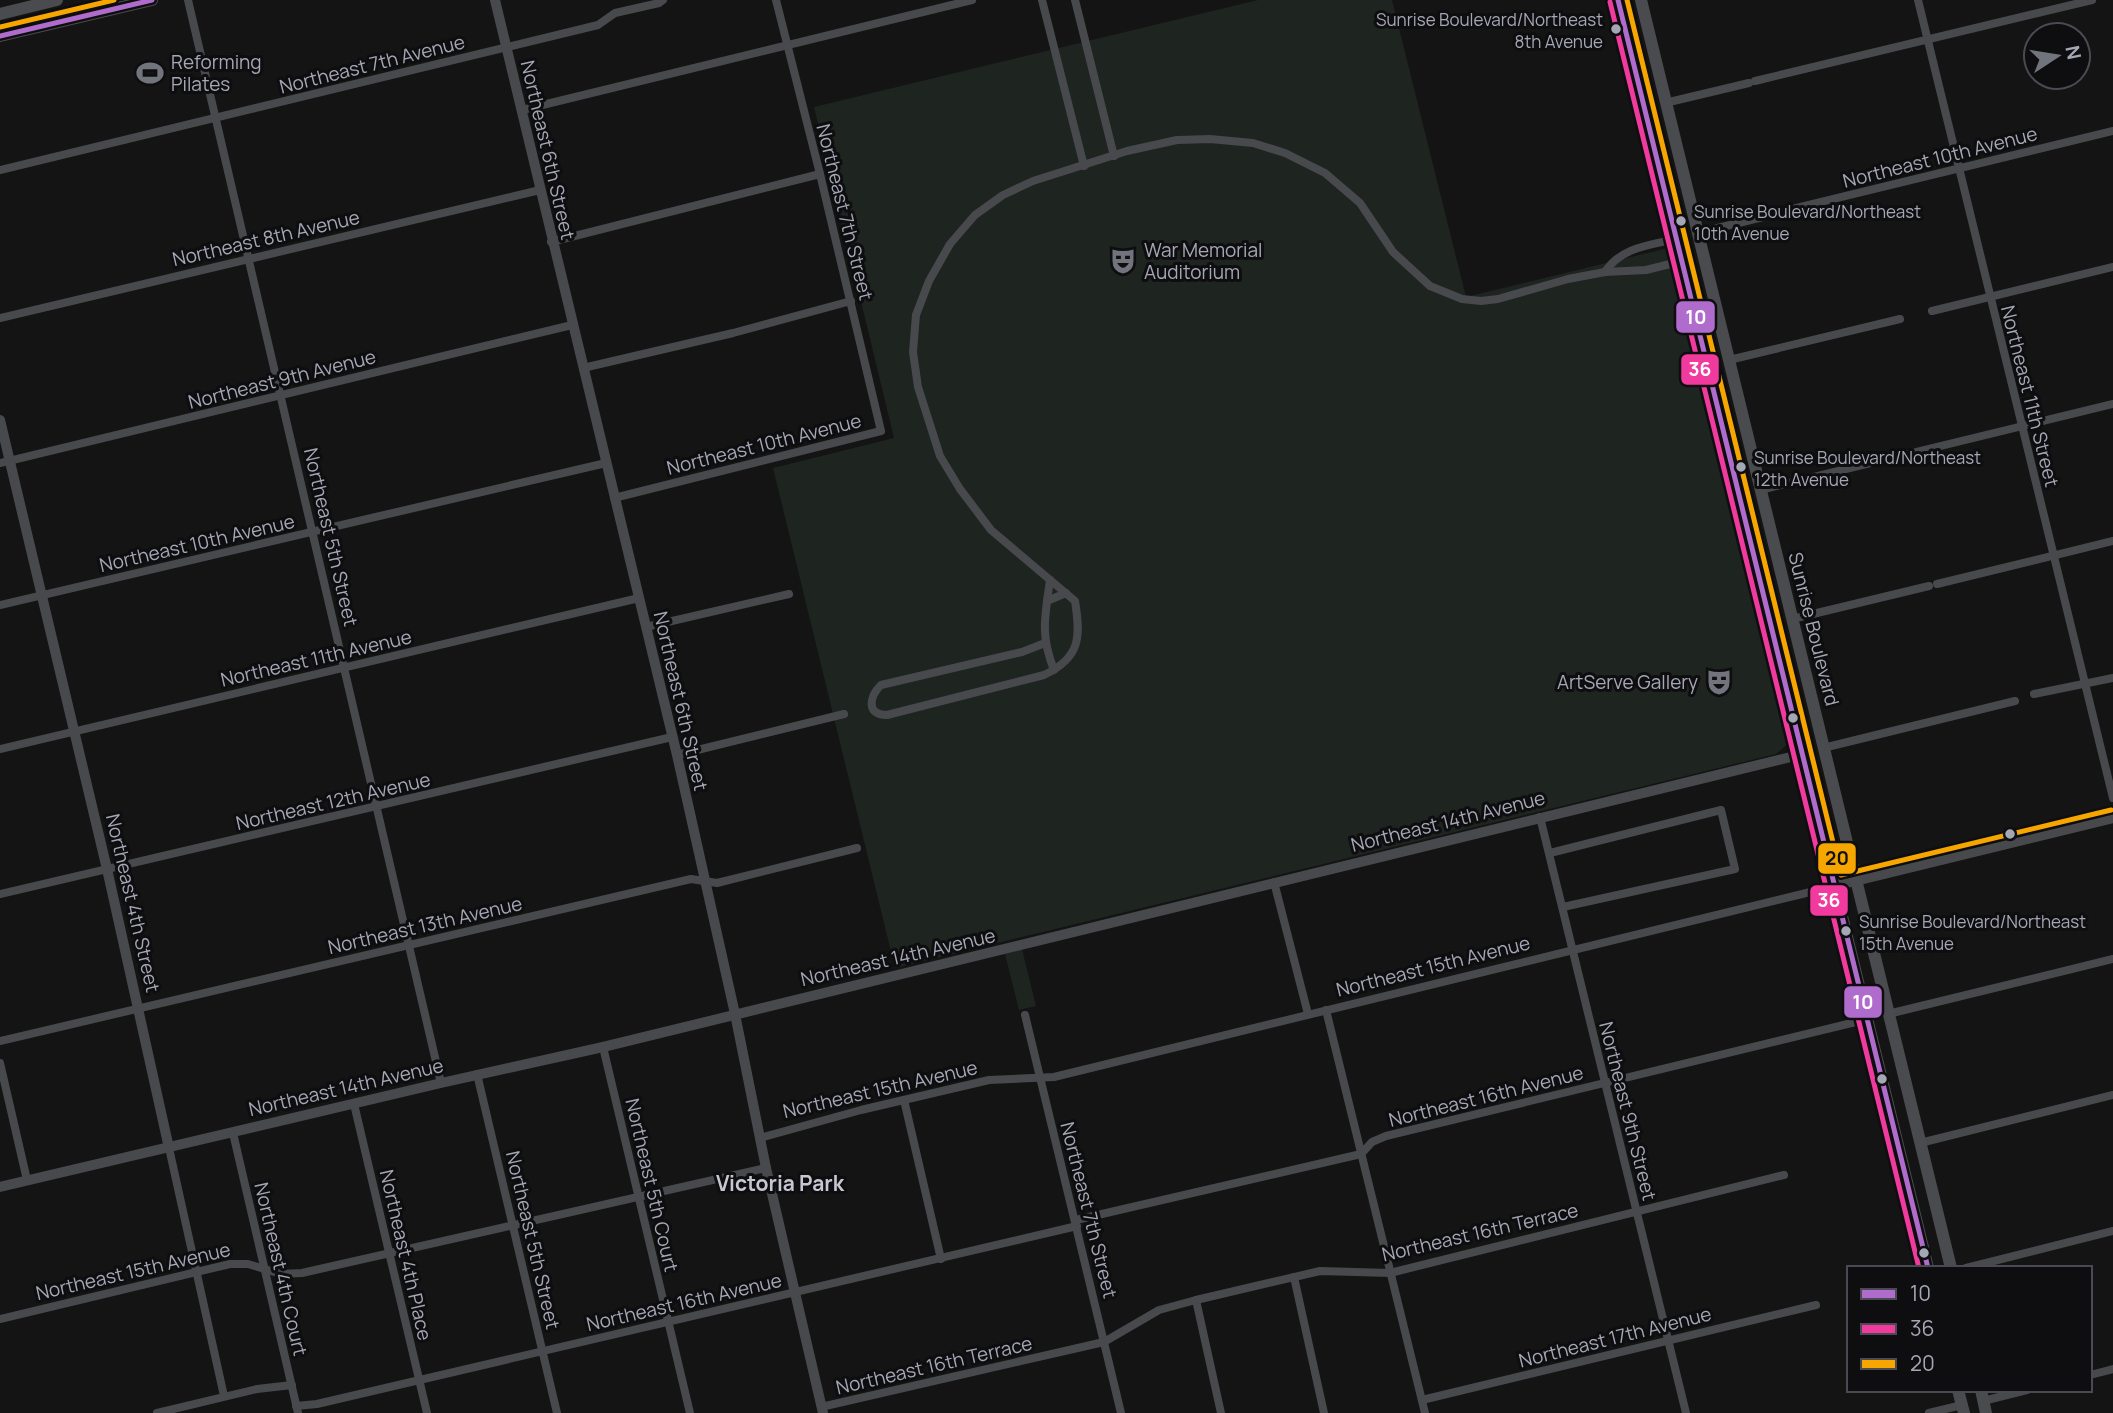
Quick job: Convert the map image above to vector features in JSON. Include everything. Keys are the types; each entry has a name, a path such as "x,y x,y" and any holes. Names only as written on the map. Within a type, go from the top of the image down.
{"main road":[{"path":"0,14 57,0"},
{"path":"0,36 152,0"},
{"name":"Sunrise Boulevard","path":"1618,0 1928,1266"},
{"name":"Sunrise Boulevard","path":"1641,0 1951,1266"},
{"path":"1644,110 1658,117 1673,133"},
{"path":"1676,239 1695,251 1706,266"},
{"path":"1731,463 1744,480 1760,490"},
{"path":"1899,1147 1911,1152 1926,1166"},
{"path":"1959,1392 1963,1409"}],"street":[{"name":"Northeast 5th Street","path":"188,0 441,1083"},
{"name":"Northeast 6th Street","path":"495,0 551,242 677,755 735,1014 766,1168 822,1410"},
{"name":"Northeast 7th Avenue","path":"0,170 598,24 615,13 659,4 663,0"},
{"name":"Northeast 7th Street","path":"775,0 820,174 881,431"},
{"path":"522,110 972,0"},
{"path":"1042,0 1084,166"},
{"path":"1075,0 1114,156"},
{"name":"Northeast 11th Street","path":"1917,0 2113,798"},
{"path":"1665,103 2092,0"},
{"name":"Northeast 10th Avenue","path":"1775,213 2113,131"},
{"path":"1045,643 1022,652 881,685 873,693 871,702 874,711 887,715 1044,676 1066,663 1077,645 1075,601 991,530 960,489 940,456 918,387 913,352 916,315 929,281 950,244 975,215 1018,187 1052,174 1156,144 1202,139 1253,143 1284,153 1325,173 1360,203 1393,252 1430,286 1462,299 1498,299 1568,279 1605,272 1646,270 1682,261"},
{"path":"551,242 820,174"},
{"name":"Northeast 8th Avenue","path":"0,318 540,190"},
{"path":"1698,233 1762,217"},
{"path":"1605,272 1611,262 1631,249 1676,239"},
{"path":"1932,311 2113,267"},
{"path":"583,368 851,302"},
{"path":"1729,360 1900,319"},
{"name":"Northeast 9th Avenue","path":"5,462 572,325"},
{"path":"1760,490 2113,404"},
{"name":"Northeast 4th Street","path":"0,420 5,462 75,731 224,1396"},
{"name":"Northeast 10th Avenue","path":"614,498 881,431"},
{"name":"Northeast 10th Avenue","path":"0,605 606,463"},
{"path":"1792,619 2113,541"},
{"path":"1050,580 1045,643 1054,670"},
{"path":"1047,601 1066,593"},
{"path":"646,627 789,594"},
{"name":"Northeast 11th Avenue","path":"0,749 639,598"},
{"path":"2034,694 2113,678"},
{"path":"1823,748 2015,701"},
{"path":"677,755 844,714"},
{"name":"Northeast 12th Avenue","path":"0,894 672,737"},
{"name":"Northeast 14th Avenue","path":"0,1187 477,1074 603,1047 1802,754"},
{"path":"1550,853 1721,810 1735,869 1563,907"},
{"name":"Northeast 9th Street","path":"1540,817 1686,1413"},
{"name":"Northeast 15th Avenue","path":"760,1138 773,1132 989,1080 1054,1077 2113,818"},
{"name":"Northeast 13th Avenue","path":"0,1041 691,879 717,883 857,848"},
{"path":"1274,882 1308,1014"},
{"path":"1888,1014 2113,959"},
{"path":"1326,1010 1424,1413"},
{"name":"Northeast 7th Street","path":"1025,1015 1121,1413"},
{"name":"Northeast 16th Avenue","path":"297,1410 419,1379 941,1259 1361,1154 1372,1142 1386,1136 1868,1019"},
{"name":"Northeast 5th Court","path":"603,1047 690,1413"},
{"path":"0,1063 27,1180"},
{"name":"Northeast 5th Street","path":"477,1074 557,1413"},
{"path":"1920,1143 2113,1095"},
{"path":"904,1100 941,1259"},
{"name":"Northeast 4th Place","path":"354,1104 427,1413"},
{"name":"Northeast 4th Court","path":"233,1133 297,1410"},
{"name":"Northeast 15th Avenue","path":"0,1319 230,1264 248,1264 281,1274 302,1273 766,1168"},
{"name":"Northeast 16th Terrace","path":"822,1410 1104,1342 1159,1310 1196,1300 1320,1271 1390,1273 1784,1175"},
{"path":"1974,1266 2113,1231"},
{"path":"1293,1277 1324,1413"},
{"path":"1196,1300 1221,1413"},
{"name":"Northeast 17th Avenue","path":"1422,1400 1816,1305"},
{"path":"2092,1374 2113,1369"},
{"path":"160,1413 257,1389 292,1385"},
{"path":"1984,1401 2019,1392"},
{"path":"1929,1413 1963,1409"}],"shaded area":[{"path":"1258,0 1392,0 1466,297 1668,248 1789,743 1776,754 895,968 773,468 894,438 814,107"},
{"path":"1022,949 1036,1006 1019,1010 1005,954"}],"transit line":[{"name":"20","path":"0,27 114,0"},
{"name":"10","path":"0,36 152,0"},
{"name":"10","path":"1618,0 1928,1266"},
{"name":"20","path":"1627,0 1841,875 2111,810"},
{"name":"36","path":"1610,2 1919,1266"}],"place":[{"name":"Sunrise Boulevard/Northeast 8th Avenue","path":"1616,29"},
{"name":"Reforming Pilates","path":"150,73"},
{"name":"Sunrise Boulevard/Northeast 10th Avenue","path":"1681,221"},
{"name":"War Memorial Auditorium","path":"1123,261"},
{"name":"Sunrise Boulevard/Northeast 12th Avenue","path":"1741,467"},
{"name":"ArtServe Gallery","path":"1719,682"},
{"name":"Sunrise Boulevard/Northeast 15th Avenue","path":"1846,931"}],"district":[{"name":"Victoria Park","path":"780,1183"}]}
